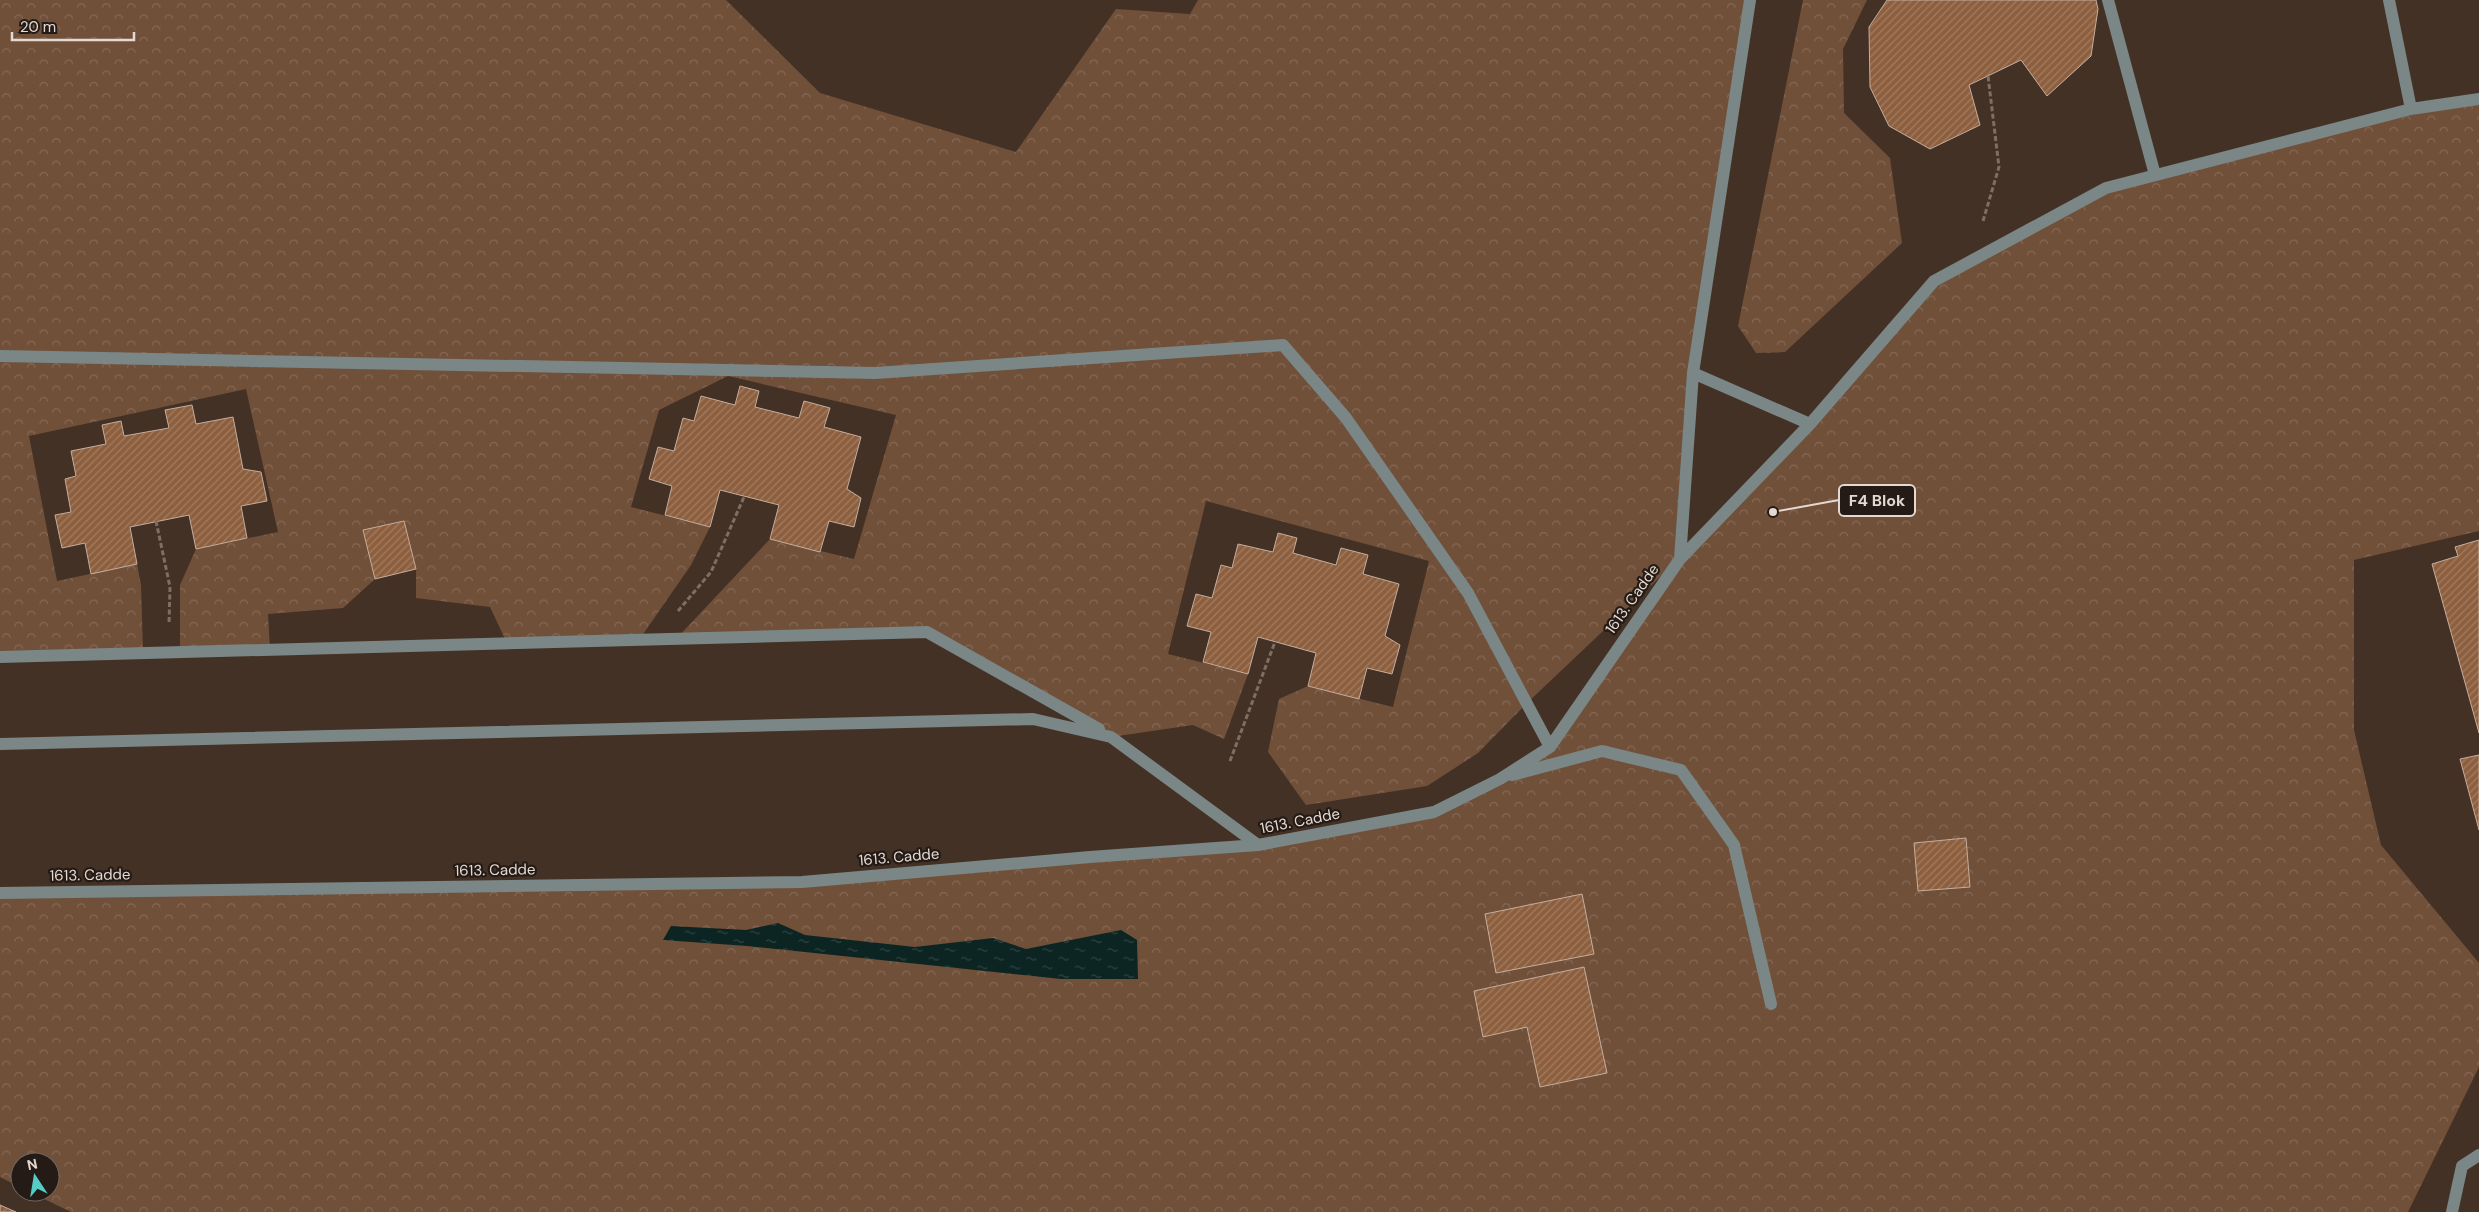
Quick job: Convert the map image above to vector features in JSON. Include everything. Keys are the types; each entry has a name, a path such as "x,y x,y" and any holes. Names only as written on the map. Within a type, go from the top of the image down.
{"street":[{"path":"1680,558 1693,373 1750,0"},
{"path":"2108,0 2155,174"},
{"path":"2389,0 2411,109"},
{"name":"1613. Cadde","path":"0,892 802,882 1258,845 1434,812 1500,779 1550,747 1680,558 1810,424 1934,281 2106,188 2411,109 2479,99"},
{"path":"0,356 875,373 1283,345 1346,418 1468,593 1550,747"},
{"path":"1693,373 1810,424"},
{"path":"0,657 927,632 1111,736 1258,845"},
{"path":"0,744 869,725 1033,719 1111,736"},
{"path":"1500,779 1602,752 1681,770 1734,845 1771,1004"},
{"path":"2452,1212 2462,1166 2479,1155"}],"path":[{"path":"1972,260 1999,166 1988,76"},
{"path":"653,640 711,572 744,497"},
{"path":"156,522 170,587 168,652"},
{"path":"1230,761 1275,642"}],"green space":[{"path":"0,0 726,0 820,93 1016,152 1116,9 1190,14 1198,0 1751,0 1693,373 1680,557 1934,281 2106,188 2479,99 2479,531 2354,560 2354,730 2381,845 2479,963 2479,1067 2408,1212 71,1212 50,1202 60,1202 60,1152 10,1152 10,1182 0,1177 0,898 802,882 1258,845 1434,812 1550,747 1677,561 1527,703 1478,753 1427,786 1306,805 1268,752 1279,699 1308,686 1393,707 1429,561 1206,501 1168,654 1248,674 1224,739 1193,725 1111,737 927,632 677,638 770,539 854,559 896,415 728,376 659,410 631,507 710,527 691,565 639,640 507,643 490,607 416,598 416,569 404,521 363,530 375,579 343,608 268,614 270,649 180,652 180,585 196,549 278,532 246,389 29,436 57,581 137,564 141,585 143,652 0,657"},
{"path":"1803,0 1867,0 1843,49 1844,113 1890,158 1902,243 1785,352 1756,353 1738,326"}],"water":[{"path":"778,923 805,935 915,947 993,938 1026,949 1121,930 1137,940 1138,979 1061,979 747,946 663,940 671,926 746,930"}],"building":[{"path":"1887,0 2096,0 2098,9 2091,56 2047,96 2021,60 1969,85 1980,125 1930,149 1889,126 1870,87 1869,27"},
{"path":"740,386 759,391 755,407 799,418 804,401 830,408 824,427 861,437 847,489 861,498 854,527 829,521 820,552 770,539 779,505 720,490 710,527 665,515 672,486 649,479 658,447 674,451 683,418 694,421 701,396 735,405"},
{"path":"192,405 196,424 233,417 243,469 261,472 267,501 241,506 247,538 196,549 189,515 130,527 137,564 91,574 85,543 62,548 55,515 71,512 65,479 76,476 71,451 106,444 102,425 121,421 124,436 169,428 165,410"},
{"path":"404,521 416,569 375,579 363,530"},
{"path":"1278,533 1297,538 1293,553 1336,565 1341,548 1368,555 1363,574 1399,584 1385,636 1400,645 1392,674 1367,668 1359,699 1308,686 1316,653 1258,637 1248,674 1203,662 1211,632 1187,626 1196,594 1212,598 1221,565 1232,568 1238,544 1273,552"},
{"path":"2479,540 2479,733 2432,564 2458,556 2455,547"},
{"path":"2479,755 2479,830 2460,759"},
{"path":"1966,838 1970,887 1918,891 1914,843"},
{"path":"1582,894 1594,954 1496,973 1485,914"},
{"path":"1584,967 1607,1073 1540,1087 1527,1027 1483,1037 1474,991"},
{"path":"0,1205 16,1212 0,1212"}],"place":[{"name":"F4 Blok","path":"1773,512"}]}
